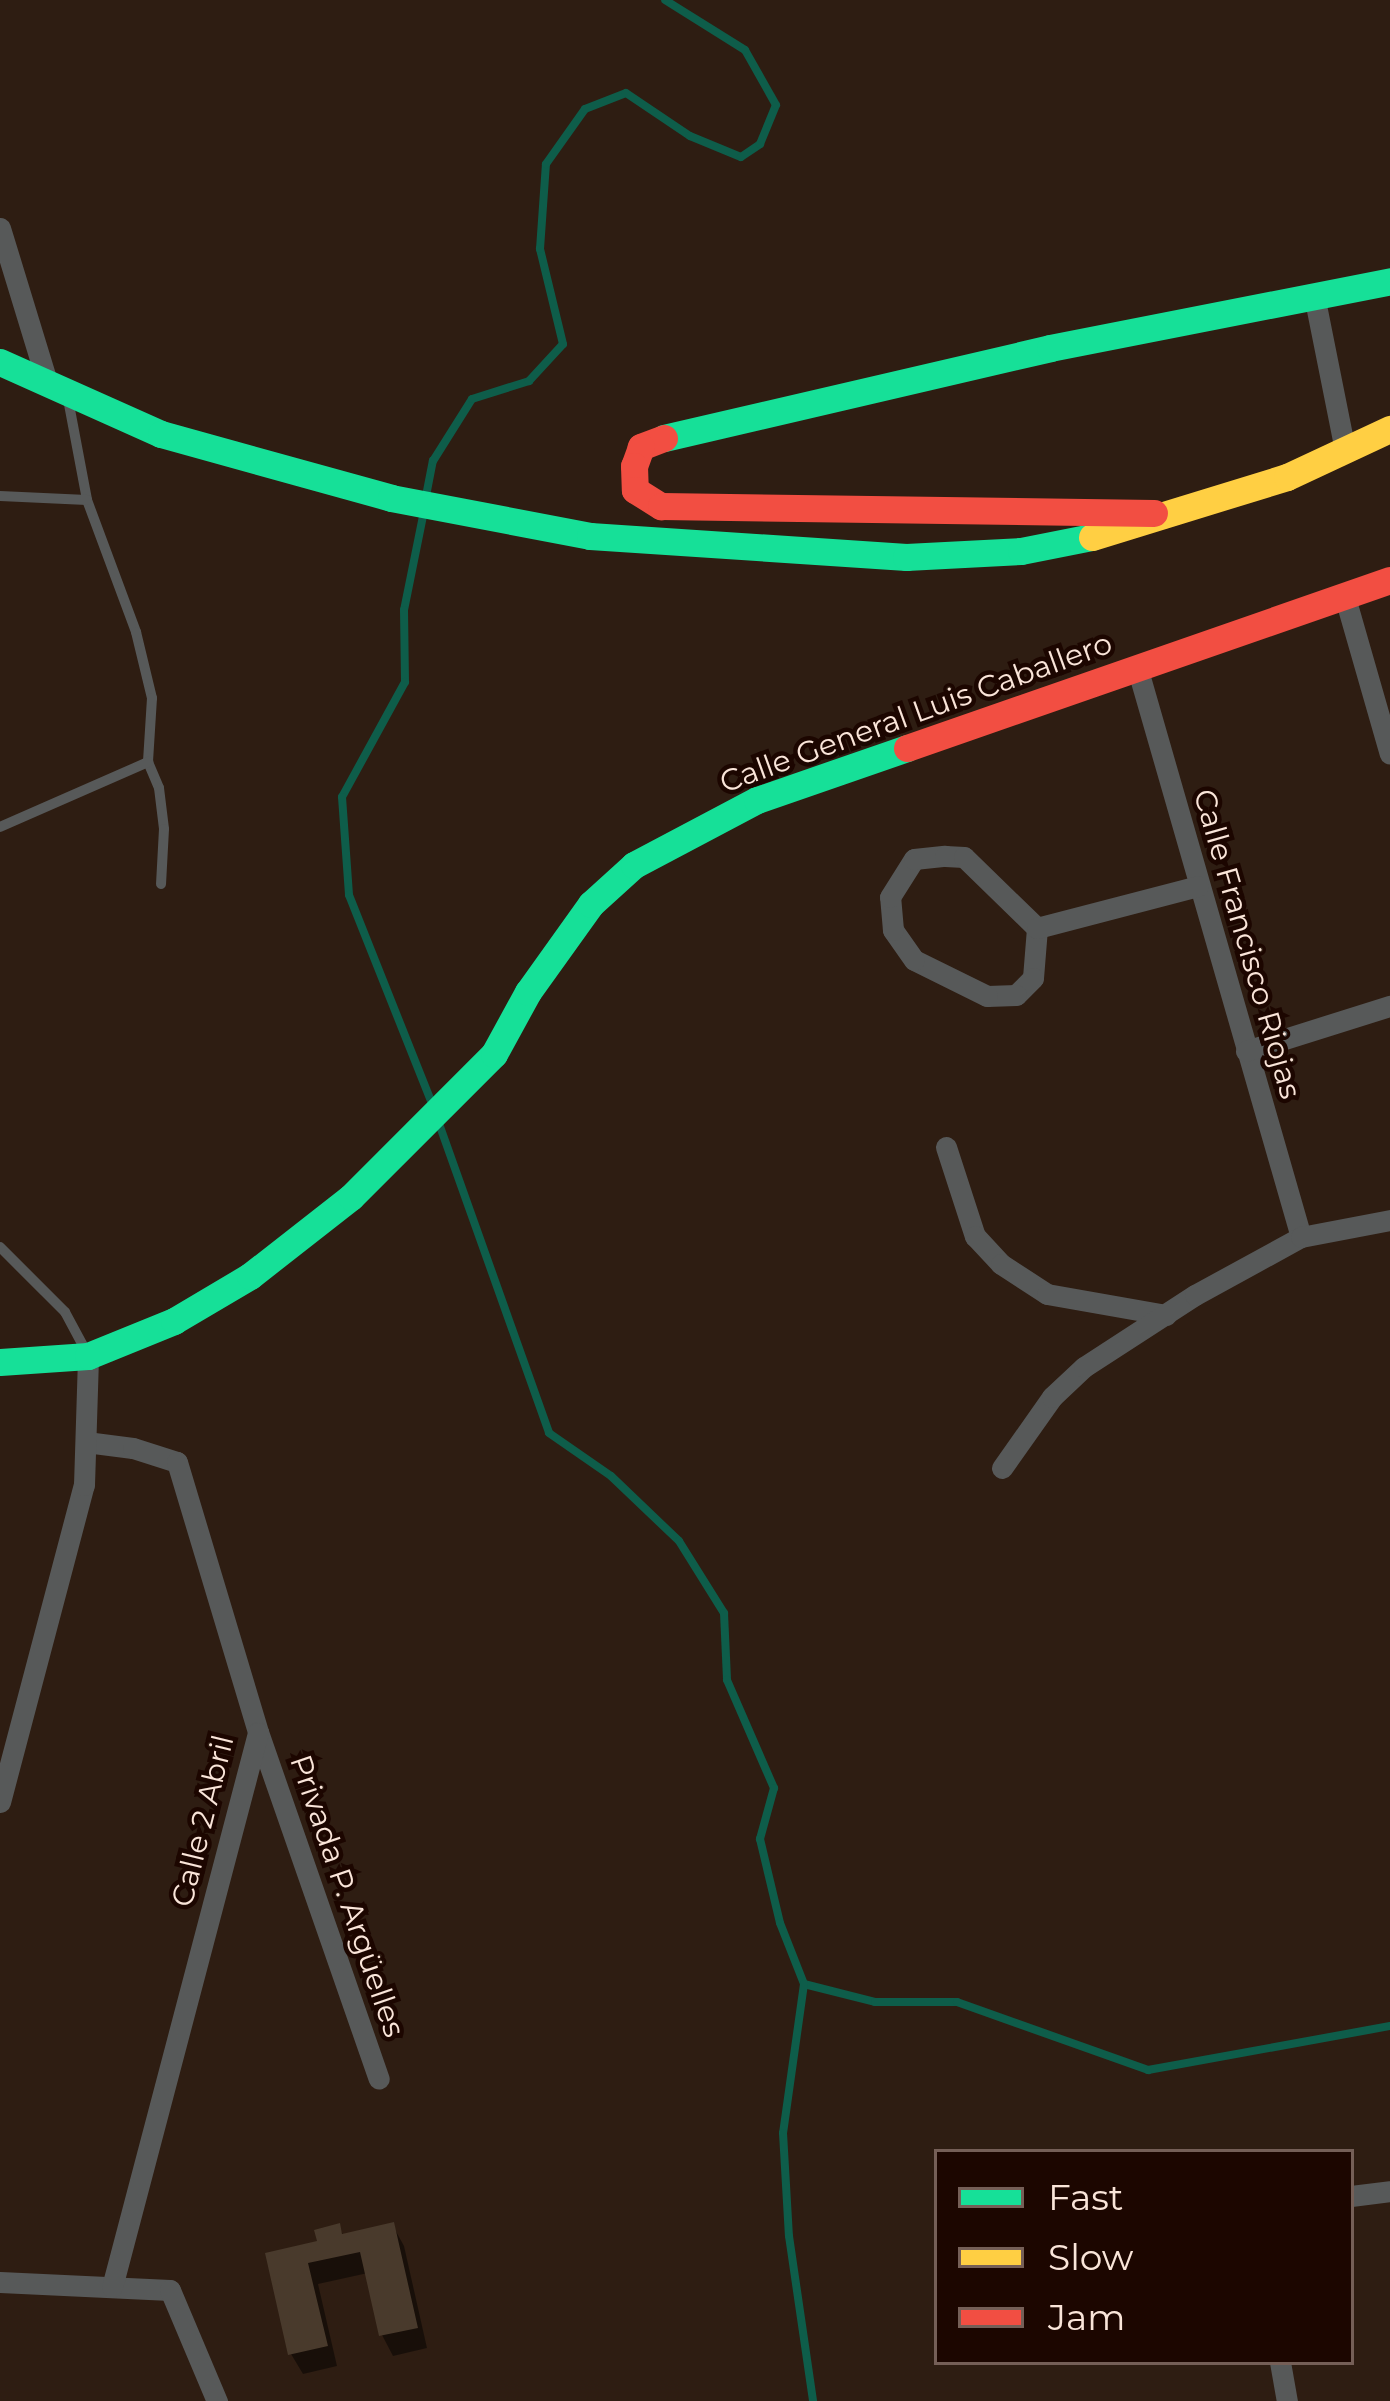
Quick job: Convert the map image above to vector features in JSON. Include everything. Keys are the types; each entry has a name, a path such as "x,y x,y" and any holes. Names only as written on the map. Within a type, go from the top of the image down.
{"street":[{"path":"0,228 57,389"},
{"path":"1182,514 662,506 634,490 634,466 641,447 665,437 1050,348 1390,281"},
{"path":"1314,296 1345,450"},
{"path":"0,362 161,434 391,498 590,536 953,557 1071,545 1182,514 1390,429"},
{"name":"Calle General Luis Caballero","path":"0,1362 88,1356 174,1321 250,1276 351,1197 494,1054 528,992 591,904 634,866 757,800 1390,580"},
{"path":"1344,594 1390,754"},
{"name":"Calle Francisco Riojas","path":"1137,667 1301,1237"},
{"path":"964,857 1037,928 1033,978 1016,995 987,996 914,960 893,930 890,897 914,859 964,857"},
{"path":"1037,928 1198,886"},
{"path":"1246,1051 1390,1006"},
{"path":"946,1147 975,1236 1001,1264 1047,1294 1166,1315"},
{"path":"1002,1468 1052,1396 1084,1367 1301,1237 1390,1220"},
{"path":"0,1802 75,1529 86,1442 88,1356"},
{"name":"Calle 2 Abril","path":"86,1442 134,1448 177,1462 258,1732 112,2288"},
{"name":"Privada P. Argüelles","path":"258,1732 380,2079"},
{"path":"1354,2195 1390,2191"},
{"path":"0,2282 170,2290 217,2401"},
{"path":"1281,2365 1287,2401"}],"lane":[{"path":"57,389 87,500 136,632 152,698 148,761 160,788 161,884"},
{"path":"0,496 87,500"},
{"path":"0,827 148,761"},
{"path":"0,1247 65,1312 88,1356"}],"building":[{"path":"394,2222 418,2328 379,2336 360,2252 308,2263 328,2346 288,2355 265,2253 317,2241 314,2230 340,2223 342,2234"}],"waterway":[{"path":"426,496 433,461 472,399 529,381 563,344 540,249 546,164 585,109 626,93 690,136 741,157 760,144 776,105 745,50 665,0"},
{"path":"424,511 404,610 405,682 342,797 349,895 432,1104"},
{"path":"437,1118 549,1433 611,1476 679,1541 724,1613 727,1680 774,1788 760,1839 780,1923 804,1984 875,2002 957,2002 1148,2070 1390,2026"},
{"path":"804,1984 783,2133 789,2236 813,2401"}],"traffic: fast":[{"path":"664,438 1050,348 1390,281"},
{"path":"0,362 161,434 391,498 590,536 906,557 1021,551 1092,537"},
{"path":"0,1362 88,1356 174,1321 250,1276 351,1197 494,1054 528,992 591,904 634,865 757,800 907,748"}],"traffic: slow":[{"path":"1092,537 1287,477 1390,429"}],"traffic: jam":[{"path":"664,438 641,447 634,466 635,490 661,506 1154,513"},
{"path":"907,748 1390,580"}]}
